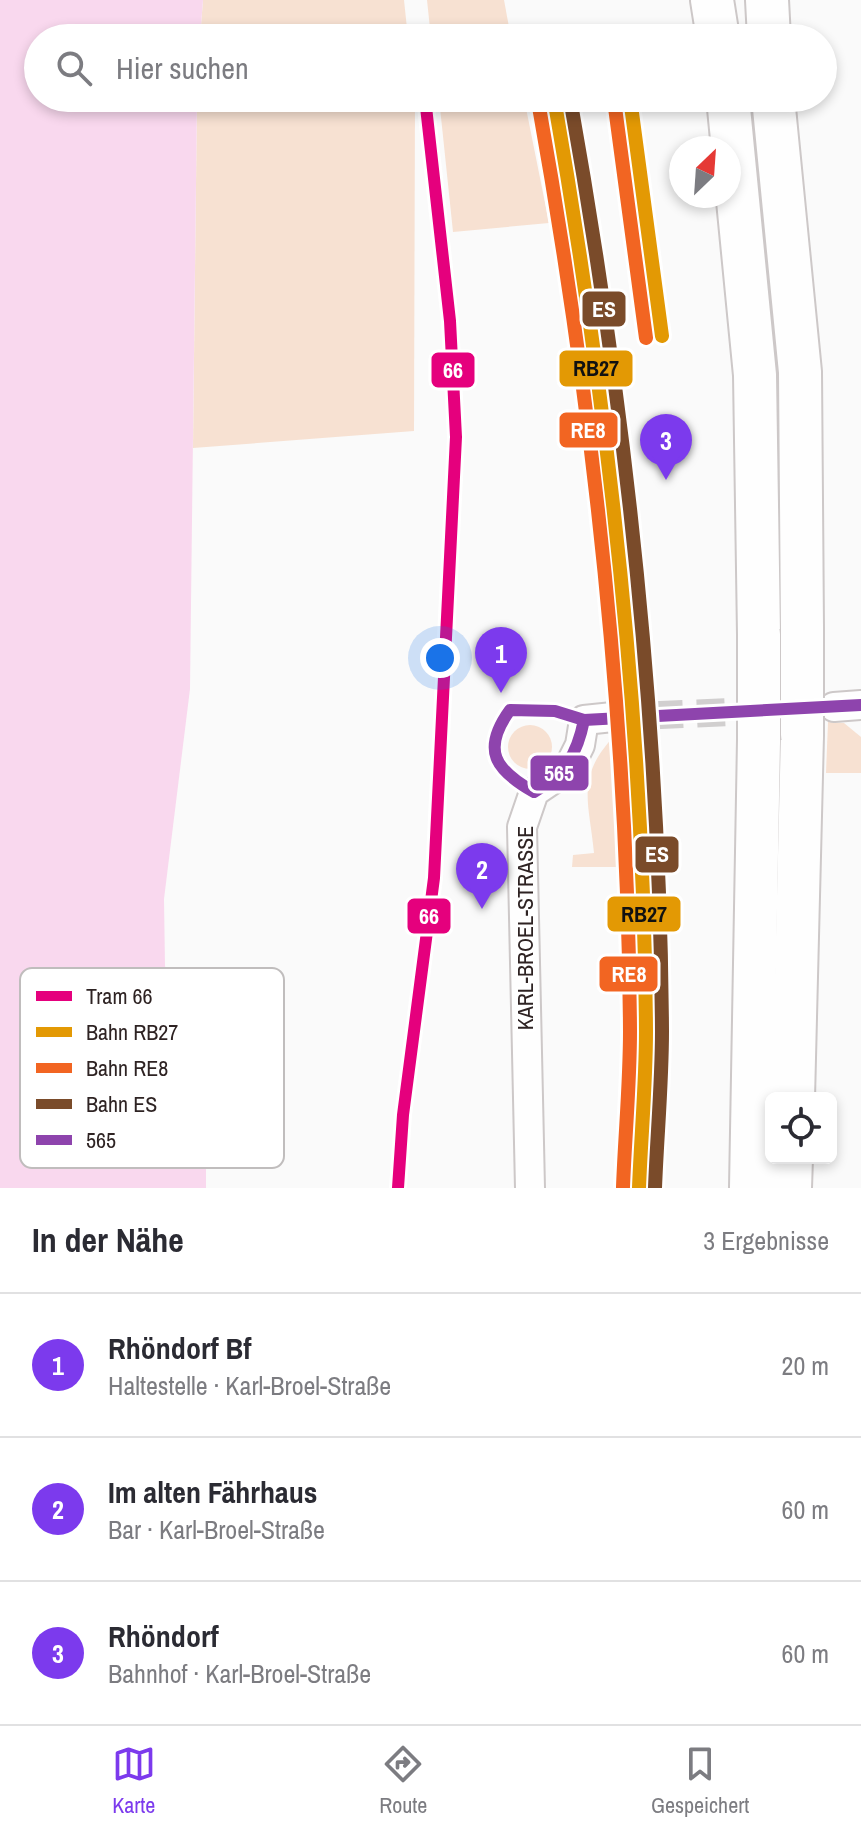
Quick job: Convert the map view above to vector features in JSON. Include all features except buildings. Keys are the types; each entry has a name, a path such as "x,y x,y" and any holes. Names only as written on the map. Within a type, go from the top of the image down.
{"highway":[{"path":"712,0 716,24"},
{"path":"767,0 768,24"},
{"path":"729,112 755,375 759,740 751,1188"},
{"path":"774,112 800,372 802,735 793,1092"},
{"path":"790,1188 791,1164"}],"street":[{"name":"KARL-BROEL-STRASSE","path":"530,1188 522,827 534,792 568,769 580,745 584,720 613,717"}],"shaded area":[{"path":"0,0 203,0 201,24 24,24 24,112 197,112 190,689 164,899 166,968 20,968 20,1168 206,1168 206,1188 0,1188"},
{"path":"203,0 404,0 407,24 201,24"},
{"path":"427,0 504,0 508,24 430,24"},
{"path":"197,112 415,112 414,431 193,448"},
{"path":"440,112 527,112 549,223 453,232"},
{"path":"828,722 844,723 861,737 861,773 826,773"},
{"path":"530,725 545,732 552,747 545,762 530,769 515,762 508,747 515,732"},
{"path":"616,734 630,867 572,867 573,855 594,853 588,803 590,777 603,749"}],"tunnel":[{"path":"613,717 776,710"}],"tram line":[{"name":"66","path":"398,1188 403,1115 434,878 456,437 450,321 427,112"}],"rail line":[{"name":"RE8","path":"540,112 591,448 615,680 623,797 630,1031 623,1187"},
{"name":"RB27","path":"556,112 591,330 620,563 630,679 644,914 646,1031 639,1188"},
{"name":"ES","path":"572,112 623,446 647,679 655,796 662,1031 655,1188"},
{"name":"RE8","path":"616,112 646,338"},
{"name":"RB27","path":"632,112 662,336"}],"transit line":[{"name":"565","path":"584,720 861,705"},
{"name":"565","path":"510,710 555,711 584,720 578,743 562,771 534,792 510,776 496,758 496,737 510,710"}],"place":[{"name":"Rhöndorf","path":"666,480"},
{"name":"Rhöndorf Bf","path":"501,693"},
{"name":"Im alten Fährhaus","path":"482,909"}]}
